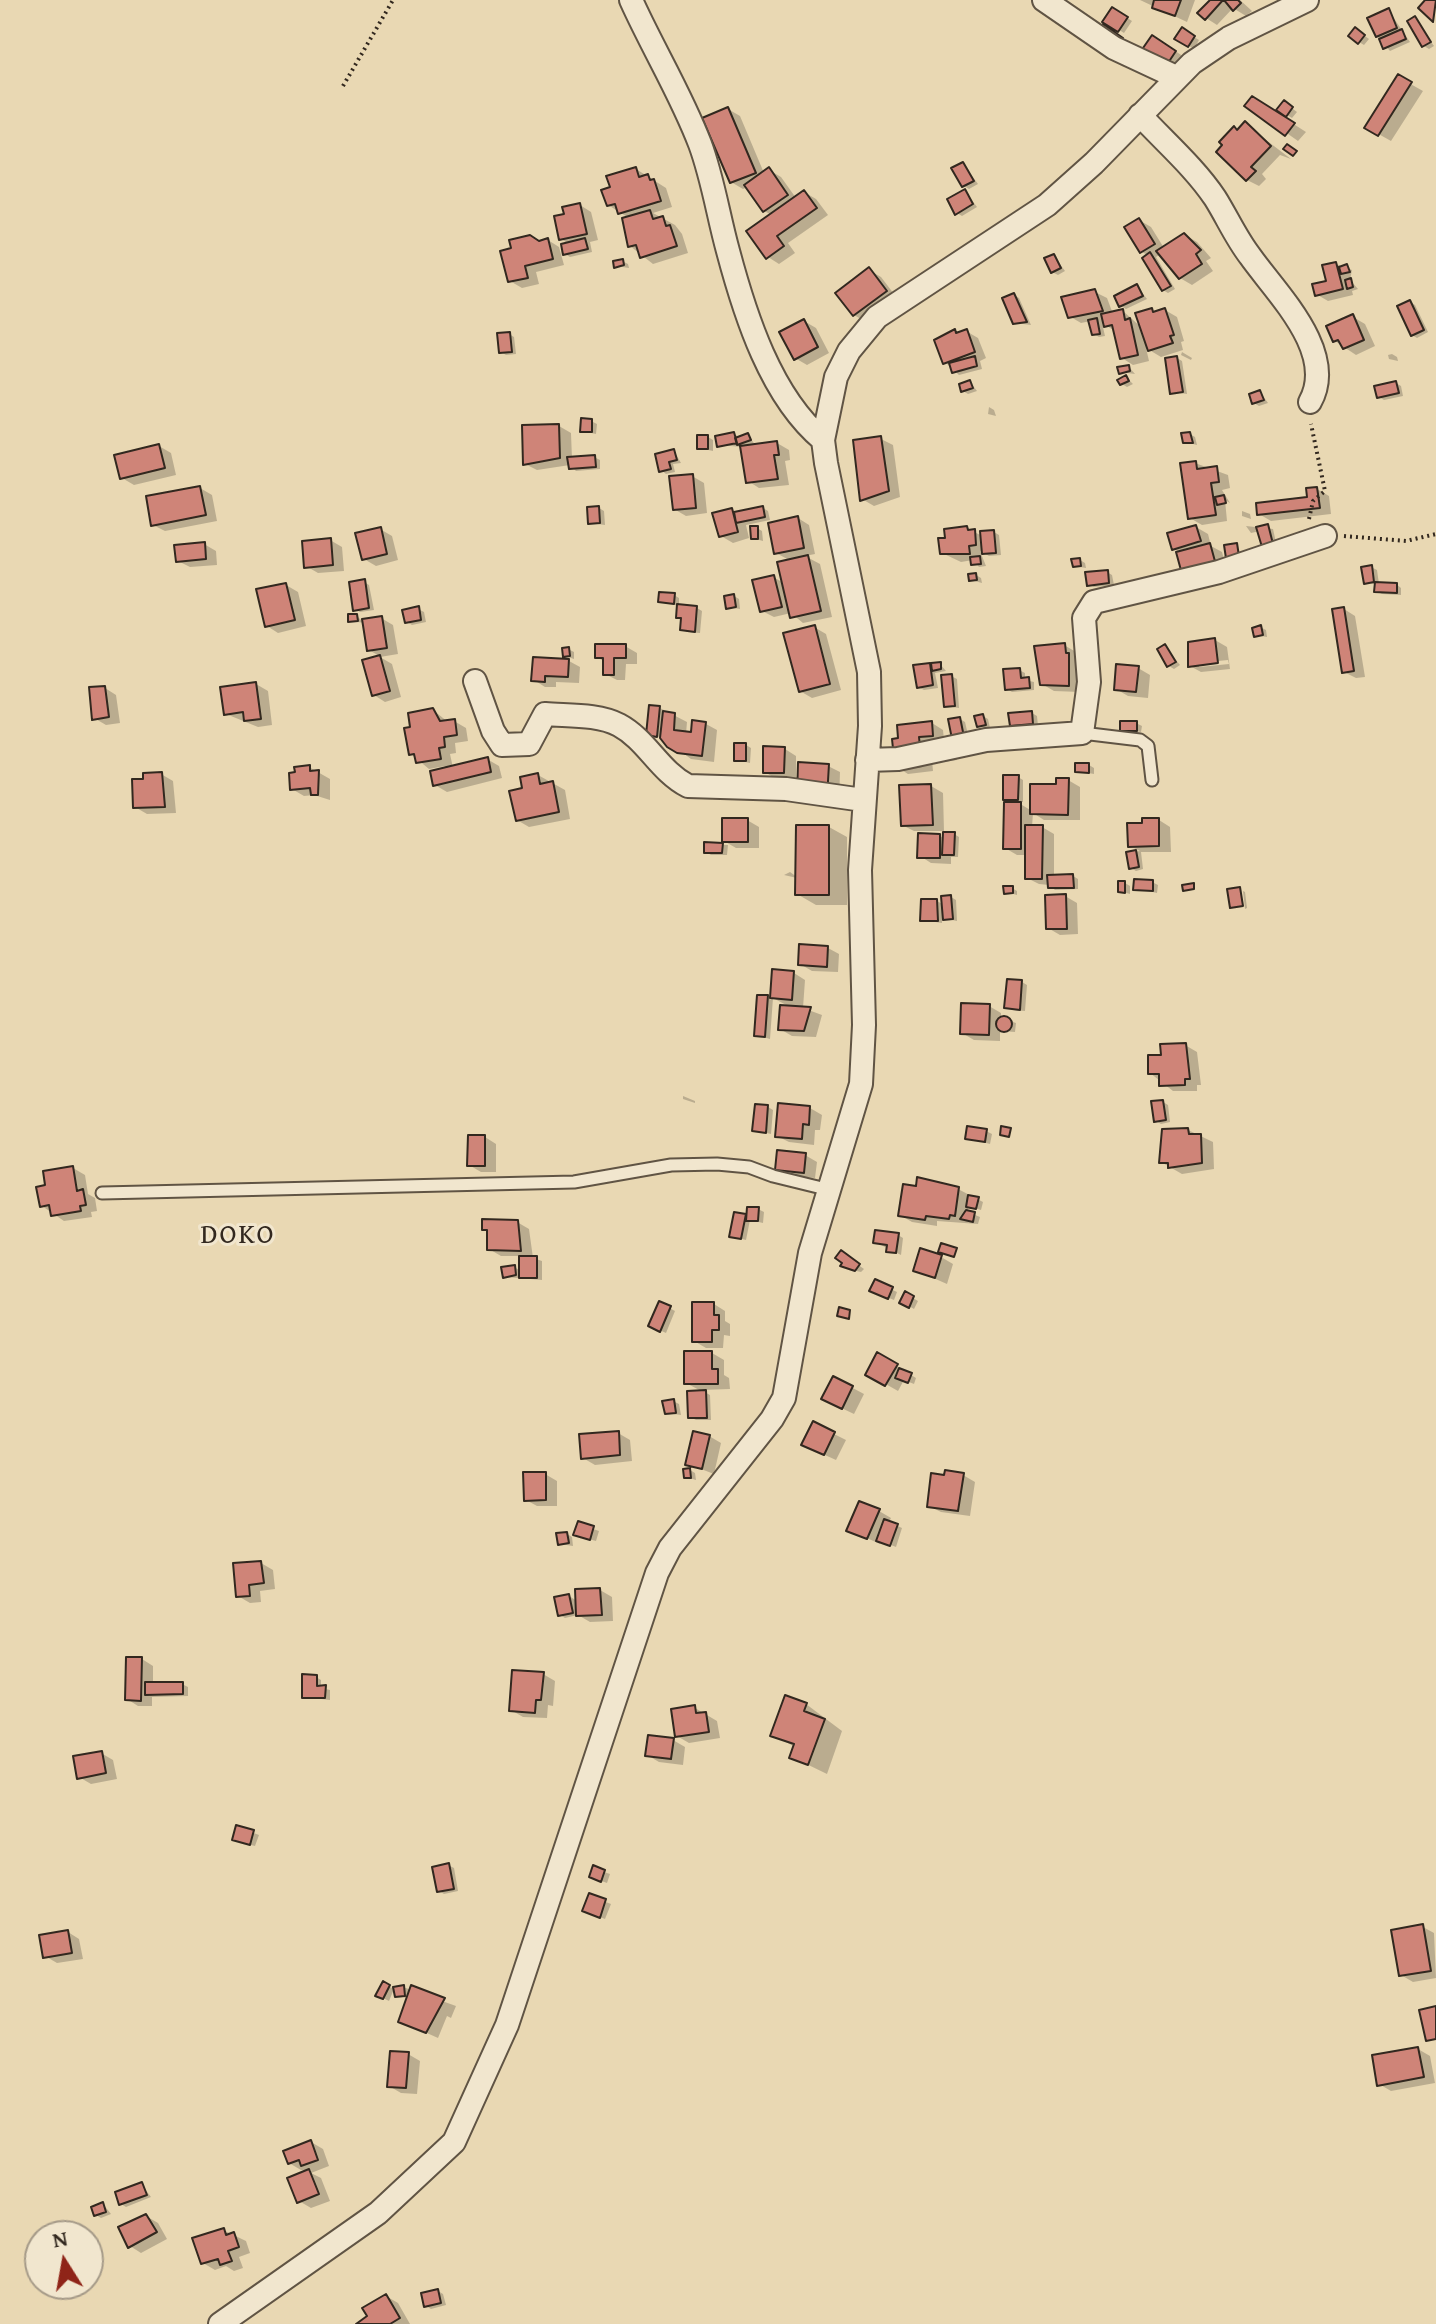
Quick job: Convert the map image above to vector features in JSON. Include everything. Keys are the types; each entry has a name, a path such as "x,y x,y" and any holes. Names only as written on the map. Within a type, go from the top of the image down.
{"street":[{"path":"631,0 676,87 700,144 728,252 758,339 793,411 823,440"},
{"path":"1044,0 1114,48 1176,77"},
{"path":"220,2324 378,2213 426,2172 460,2130 507,2025 657,1573 670,1548 772,1419 784,1398 810,1253 861,1084 863,800 869,672 823,440 836,377 849,351 877,317 1047,205 1176,77 1229,38 1307,0"},
{"path":"1140,115 1214,196 1250,257 1298,317 1317,366 1315,394 1310,402"},
{"path":"867,760 898,759 986,740 1082,733 1089,682 1084,618 1094,602 1219,572 1322,537"},
{"path":"475,681 493,731 502,745 529,744 545,714 601,719 619,725 675,779 688,786 786,789 863,800"}],"lane":[{"path":"1082,733 1140,740 1148,746 1152,780"},
{"path":"102,1193 574,1182 671,1165 717,1164 749,1167 831,1190"}],"path":[{"path":"343,86 393,0"},
{"path":"1310,402 1310,421 1325,491 1314,499 1309,515 1322,537 1406,541 1436,534"}],"building":[{"path":"1154,0 1181,0 1175,16 1152,8"},
{"path":"1210,0 1223,0 1205,20 1197,13"},
{"path":"1224,0 1238,0 1241,3 1233,11"},
{"path":"1425,0 1436,0 1433,22 1418,8"},
{"path":"1112,7 1128,17 1118,32 1102,22"},
{"path":"1389,8 1397,28 1376,37 1367,18"},
{"path":"1415,16 1431,42 1422,47 1407,21"},
{"path":"1103,24 1123,38 1117,47 1097,33"},
{"path":"1182,27 1195,36 1188,47 1174,39"},
{"path":"1355,27 1365,35 1358,44 1348,36"},
{"path":"1402,29 1406,39 1383,49 1379,39"},
{"path":"1152,35 1176,51 1158,78 1134,61"},
{"path":"1398,74 1412,82 1378,136 1364,128"},
{"path":"1252,96 1295,123 1285,136 1244,106"},
{"path":"1284,100 1293,107 1286,117 1276,110"},
{"path":"728,107 756,173 730,183 702,118"},
{"path":"1245,121 1271,146 1251,167 1256,171 1246,181 1216,152 1222,145 1219,142 1234,126 1237,130"},
{"path":"1287,144 1297,151 1293,156 1283,149"},
{"path":"963,162 974,181 962,187 951,168"},
{"path":"636,167 639,177 648,174 650,180 654,179 661,201 618,214 615,204 607,206 601,190 610,187 606,176"},
{"path":"769,167 788,195 763,212 744,185"},
{"path":"965,189 973,204 955,215 947,199"},
{"path":"804,190 817,208 777,236 784,246 766,259 746,231"},
{"path":"580,203 587,234 559,240 554,216 564,214 562,207"},
{"path":"650,210 653,219 663,216 666,226 670,225 677,246 640,258 636,245 628,247 622,218"},
{"path":"1139,218 1155,244 1140,253 1124,227"},
{"path":"1184,233 1201,250 1196,254 1202,264 1179,279 1156,251"},
{"path":"530,235 539,241 548,238 553,259 525,266 528,278 508,282 500,251 511,248 509,240"},
{"path":"585,238 588,249 563,255 561,244"},
{"path":"1150,252 1171,286 1162,291 1142,258"},
{"path":"1054,254 1061,268 1051,273 1044,258"},
{"path":"623,259 624,265 614,268 613,261"},
{"path":"1336,262 1343,289 1315,296 1312,284 1326,281 1322,265"},
{"path":"1347,264 1350,272 1341,274 1339,267"},
{"path":"869,267 887,291 853,316 835,293"},
{"path":"1351,278 1353,287 1347,289 1345,280"},
{"path":"1137,284 1143,296 1119,307 1114,296"},
{"path":"1095,289 1103,311 1068,318 1061,297"},
{"path":"1014,293 1027,322 1013,324 1002,298"},
{"path":"1410,300 1424,330 1411,336 1397,306"},
{"path":"1152,308 1153,312 1165,308 1174,335 1170,336 1173,343 1148,351 1135,313"},
{"path":"1123,309 1125,320 1130,318 1138,355 1120,359 1112,325 1104,327 1101,314"},
{"path":"1353,314 1364,340 1343,349 1338,340 1333,342 1326,326"},
{"path":"1097,318 1100,334 1092,335 1088,320"},
{"path":"804,319 818,347 794,360 779,332"},
{"path":"955,329 956,333 967,329 975,352 943,364 934,340"},
{"path":"510,332 512,352 499,353 497,333"},
{"path":"975,356 977,366 952,373 949,363"},
{"path":"1177,356 1183,392 1170,394 1165,358"},
{"path":"1129,365 1130,371 1119,374 1117,367"},
{"path":"1126,375 1129,381 1120,385 1117,380"},
{"path":"970,380 973,388 961,392 959,384"},
{"path":"1396,381 1399,393 1377,398 1374,386"},
{"path":"1260,390 1264,400 1252,404 1249,394"},
{"path":"581,418 592,419 592,432 580,432"},
{"path":"559,424 560,458 523,465 522,425"},
{"path":"734,432 737,443 717,447 715,436"},
{"path":"1190,432 1193,443 1183,443 1181,433"},
{"path":"748,433 751,440 737,445 735,438"},
{"path":"697,435 708,435 708,449 697,449"},
{"path":"881,436 889,491 860,501 853,440"},
{"path":"777,441 779,455 774,455 778,479 746,483 740,446"},
{"path":"159,444 165,468 120,479 114,455"},
{"path":"674,449 677,460 669,462 671,469 659,472 655,454"},
{"path":"595,455 596,467 569,469 567,457"},
{"path":"1196,461 1197,469 1217,466 1219,482 1211,483 1216,515 1188,519 1180,463"},
{"path":"693,474 696,508 673,510 669,476"},
{"path":"200,486 206,515 151,526 146,496"},
{"path":"1317,487 1320,508 1257,515 1256,503 1307,497 1306,488"},
{"path":"1224,495 1226,503 1217,505 1215,497"},
{"path":"599,506 600,523 588,524 587,507"},
{"path":"763,506 765,517 736,523 734,512"},
{"path":"732,508 738,532 719,537 712,513"},
{"path":"798,516 804,548 774,554 768,523"},
{"path":"1268,524 1273,544 1262,547 1256,527"},
{"path":"1196,525 1201,541 1172,550 1167,533"},
{"path":"750,526 758,526 758,539 751,539"},
{"path":"967,526 968,530 975,529 976,545 969,546 970,554 940,554 938,538 945,538 944,529"},
{"path":"381,527 387,554 362,560 355,533"},
{"path":"994,530 996,553 982,554 980,531"},
{"path":"331,538 333,565 304,568 302,541"},
{"path":"205,542 206,559 176,562 174,545"},
{"path":"1210,543 1216,565 1182,574 1176,552"},
{"path":"1237,543 1240,563 1227,565 1224,545"},
{"path":"808,555 821,611 790,618 777,562"},
{"path":"980,556 981,564 971,565 970,557"},
{"path":"1080,558 1081,566 1073,567 1071,559"},
{"path":"1372,565 1374,582 1364,584 1361,567"},
{"path":"1108,570 1109,583 1087,586 1085,572"},
{"path":"976,573 977,580 969,581 968,574"},
{"path":"774,575 782,607 760,612 752,580"},
{"path":"365,579 369,608 353,611 349,582"},
{"path":"1375,582 1397,583 1397,593 1374,592"},
{"path":"286,583 295,620 265,627 256,589"},
{"path":"659,592 675,593 674,604 658,602"},
{"path":"734,594 736,607 726,609 724,596"},
{"path":"677,604 697,606 695,632 680,630 681,618 676,618"},
{"path":"419,606 421,620 405,623 402,610"},
{"path":"1344,607 1354,671 1342,673 1332,609"},
{"path":"348,614 357,614 358,621 348,622"},
{"path":"382,616 387,648 367,651 362,619"},
{"path":"815,625 830,684 799,692 783,633"},
{"path":"1261,625 1263,635 1254,637 1252,628"},
{"path":"1215,638 1218,663 1188,667 1188,642"},
{"path":"1065,643 1066,653 1069,653 1069,686 1040,685 1034,646"},
{"path":"595,644 626,644 626,658 614,658 614,675 603,675 603,658 595,658"},
{"path":"1165,644 1176,662 1167,667 1157,649"},
{"path":"569,647 570,656 563,657 562,648"},
{"path":"380,655 390,691 372,696 362,660"},
{"path":"533,657 569,659 568,677 545,676 545,682 531,681"},
{"path":"941,662 941,669 932,671 931,663"},
{"path":"930,663 933,685 917,688 913,665"},
{"path":"1116,664 1139,666 1136,692 1114,690"},
{"path":"1020,668 1021,678 1029,677 1030,688 1005,690 1003,669"},
{"path":"952,674 955,706 944,707 941,675"},
{"path":"256,682 261,719 244,721 243,712 224,715 220,687"},
{"path":"105,686 109,717 92,720 89,687"},
{"path":"649,705 660,706 657,737 646,735"},
{"path":"433,708 440,721 455,719 457,735 444,737 445,747 439,748 441,759 416,763 414,754 409,755 404,728 410,727 408,713"},
{"path":"663,711 675,713 674,730 691,732 692,720 706,722 702,756 677,753 667,747 660,738"},
{"path":"1032,711 1033,724 1010,726 1008,713"},
{"path":"983,714 986,725 977,727 974,716"},
{"path":"960,717 964,737 952,739 948,719"},
{"path":"932,721 933,736 919,737 922,766 895,768 892,739 898,738 897,725"},
{"path":"1120,721 1137,721 1137,731 1120,731"},
{"path":"734,743 746,743 746,761 734,761"},
{"path":"763,746 785,747 784,773 763,773"},
{"path":"488,757 491,772 433,786 430,771"},
{"path":"798,762 829,764 827,798 797,797"},
{"path":"1075,763 1089,763 1089,773 1075,772"},
{"path":"310,765 310,771 319,770 318,795 311,795 310,788 290,790 289,773 295,772 294,767"},
{"path":"162,772 165,807 133,808 132,779 143,779 143,773"},
{"path":"538,773 540,784 553,781 559,812 516,821 509,791 522,788 520,777"},
{"path":"1003,775 1019,775 1018,800 1003,800"},
{"path":"1056,778 1069,778 1068,815 1030,814 1030,784 1056,784"},
{"path":"931,784 933,825 901,826 899,785"},
{"path":"1004,802 1021,802 1021,849 1003,849"},
{"path":"722,818 748,818 748,842 722,842"},
{"path":"1142,818 1159,818 1159,846 1128,847 1127,823 1142,823"},
{"path":"796,825 829,825 829,895 795,895"},
{"path":"1025,825 1043,825 1042,879 1025,879"},
{"path":"943,832 955,832 954,855 942,855"},
{"path":"918,833 940,834 940,858 917,858"},
{"path":"704,842 723,843 722,853 704,853"},
{"path":"1136,850 1139,867 1129,869 1126,852"},
{"path":"1073,874 1074,888 1048,888 1047,875"},
{"path":"1134,879 1153,880 1153,891 1133,890"},
{"path":"1118,881 1125,881 1125,893 1118,892"},
{"path":"1194,883 1194,889 1183,891 1182,885"},
{"path":"1003,886 1013,886 1013,893 1004,894"},
{"path":"1240,887 1243,906 1230,908 1227,889"},
{"path":"1066,894 1067,929 1046,929 1045,895"},
{"path":"951,895 953,919 943,920 941,896"},
{"path":"921,899 937,899 938,921 920,921"},
{"path":"799,944 828,946 827,967 798,965"},
{"path":"772,969 794,971 792,1000 770,998"},
{"path":"1007,979 1022,980 1020,1010 1004,1008"},
{"path":"757,995 768,995 765,1037 754,1036"},
{"path":"961,1003 990,1004 989,1035 960,1034"},
{"path":"780,1005 811,1007 804,1031 778,1030"},
{"path":"1004,1016 1012,1024 1004,1032 996,1024"},
{"path":"1186,1043 1190,1079 1185,1079 1185,1085 1159,1086 1159,1074 1148,1074 1148,1055 1161,1055 1160,1044"},
{"path":"1163,1100 1166,1120 1154,1122 1151,1101"},
{"path":"778,1103 810,1106 809,1125 803,1124 802,1139 775,1137"},
{"path":"755,1104 768,1105 766,1133 752,1131"},
{"path":"967,1126 987,1129 985,1142 965,1139"},
{"path":"1001,1126 1011,1128 1009,1137 1000,1135"},
{"path":"1188,1128 1189,1134 1201,1134 1202,1163 1168,1168 1168,1163 1159,1163 1162,1129"},
{"path":"468,1135 485,1135 485,1166 467,1166"},
{"path":"777,1150 806,1153 804,1173 775,1170"},
{"path":"73,1166 77,1191 83,1189 86,1205 80,1206 81,1211 51,1216 49,1205 40,1207 36,1187 45,1185 43,1171"},
{"path":"917,1177 959,1187 955,1216 950,1215 949,1219 926,1216 925,1220 898,1216 903,1184 916,1186"},
{"path":"968,1195 979,1197 976,1209 966,1207"},
{"path":"747,1207 759,1207 758,1221 746,1221"},
{"path":"966,1210 975,1212 973,1222 960,1219"},
{"path":"734,1212 746,1214 741,1239 729,1237"},
{"path":"482,1219 518,1220 521,1251 487,1250 487,1230 482,1230"},
{"path":"875,1230 899,1233 896,1253 886,1252 887,1245 873,1243"},
{"path":"941,1243 957,1248 954,1257 938,1252"},
{"path":"920,1248 942,1255 935,1278 913,1271"},
{"path":"841,1250 860,1264 855,1271 840,1266 842,1263 835,1258"},
{"path":"519,1256 537,1256 537,1278 519,1278"},
{"path":"515,1265 516,1275 503,1278 501,1267"},
{"path":"875,1279 893,1287 888,1299 869,1291"},
{"path":"905,1291 914,1296 909,1308 899,1303"},
{"path":"659,1301 671,1306 660,1332 648,1326"},
{"path":"692,1302 714,1302 714,1315 719,1315 719,1330 712,1330 712,1342 692,1342"},
{"path":"839,1307 850,1310 849,1319 837,1316"},
{"path":"684,1351 712,1351 712,1369 718,1369 718,1384 684,1384"},
{"path":"877,1352 898,1364 885,1386 865,1375"},
{"path":"899,1368 912,1373 908,1383 895,1378"},
{"path":"833,1376 853,1386 842,1409 821,1399"},
{"path":"706,1390 707,1418 688,1418 687,1391"},
{"path":"674,1399 676,1413 665,1414 662,1401"},
{"path":"813,1421 835,1432 824,1455 801,1445"},
{"path":"619,1431 620,1455 581,1459 579,1434"},
{"path":"693,1431 710,1435 702,1469 685,1465"},
{"path":"690,1468 691,1478 684,1478 683,1469"},
{"path":"945,1470 964,1473 958,1511 927,1507 931,1473 944,1475"},
{"path":"523,1472 546,1472 546,1500 524,1501"},
{"path":"859,1501 880,1509 867,1539 846,1531"},
{"path":"884,1519 898,1524 890,1546 876,1541"},
{"path":"578,1521 594,1526 590,1540 573,1535"},
{"path":"567,1532 569,1543 558,1545 556,1533"},
{"path":"261,1561 264,1583 249,1585 250,1596 236,1597 233,1563"},
{"path":"600,1588 602,1615 576,1616 575,1589"},
{"path":"569,1594 573,1613 558,1616 554,1597"},
{"path":"126,1657 142,1657 141,1701 125,1700"},
{"path":"512,1670 544,1672 541,1700 536,1700 535,1713 509,1711"},
{"path":"302,1674 317,1675 317,1686 326,1685 325,1698 302,1698"},
{"path":"145,1682 183,1682 183,1694 145,1695"},
{"path":"785,1695 807,1703 804,1711 825,1719 808,1765 789,1758 794,1744 770,1736"},
{"path":"695,1705 696,1713 706,1712 709,1732 675,1737 671,1709"},
{"path":"648,1735 674,1738 671,1759 645,1756"},
{"path":"102,1751 106,1773 77,1779 73,1756"},
{"path":"236,1825 254,1830 250,1845 232,1840"},
{"path":"449,1863 454,1889 437,1892 432,1867"},
{"path":"593,1865 605,1870 601,1882 589,1877"},
{"path":"589,1893 606,1899 600,1918 582,1911"},
{"path":"1423,1924 1431,1971 1399,1976 1391,1930"},
{"path":"68,1930 72,1953 43,1958 39,1935"},
{"path":"383,1981 390,1985 383,1999 375,1996"},
{"path":"404,1985 405,1996 395,1997 393,1987"},
{"path":"411,1985 445,1998 426,2033 398,2022"},
{"path":"1436,2006 1436,2039 1426,2041 1419,2010"},
{"path":"1418,2047 1424,2077 1377,2086 1372,2055"},
{"path":"390,2051 409,2052 406,2088 387,2087"},
{"path":"311,2140 318,2160 301,2166 299,2160 288,2164 283,2151"},
{"path":"309,2169 319,2194 297,2203 287,2178"},
{"path":"142,2182 147,2195 119,2205 115,2192"},
{"path":"103,2202 106,2212 94,2216 91,2207"},
{"path":"146,2214 157,2232 128,2248 118,2227"},
{"path":"224,2228 226,2235 234,2232 239,2247 228,2251 232,2261 220,2265 218,2259 201,2264 192,2238"},
{"path":"438,2289 441,2303 424,2307 421,2293"},
{"path":"386,2294 400,2318 390,2324 356,2324 367,2316 362,2308"}],"district":[{"name":"DOKO","path":"238,1236"}]}
